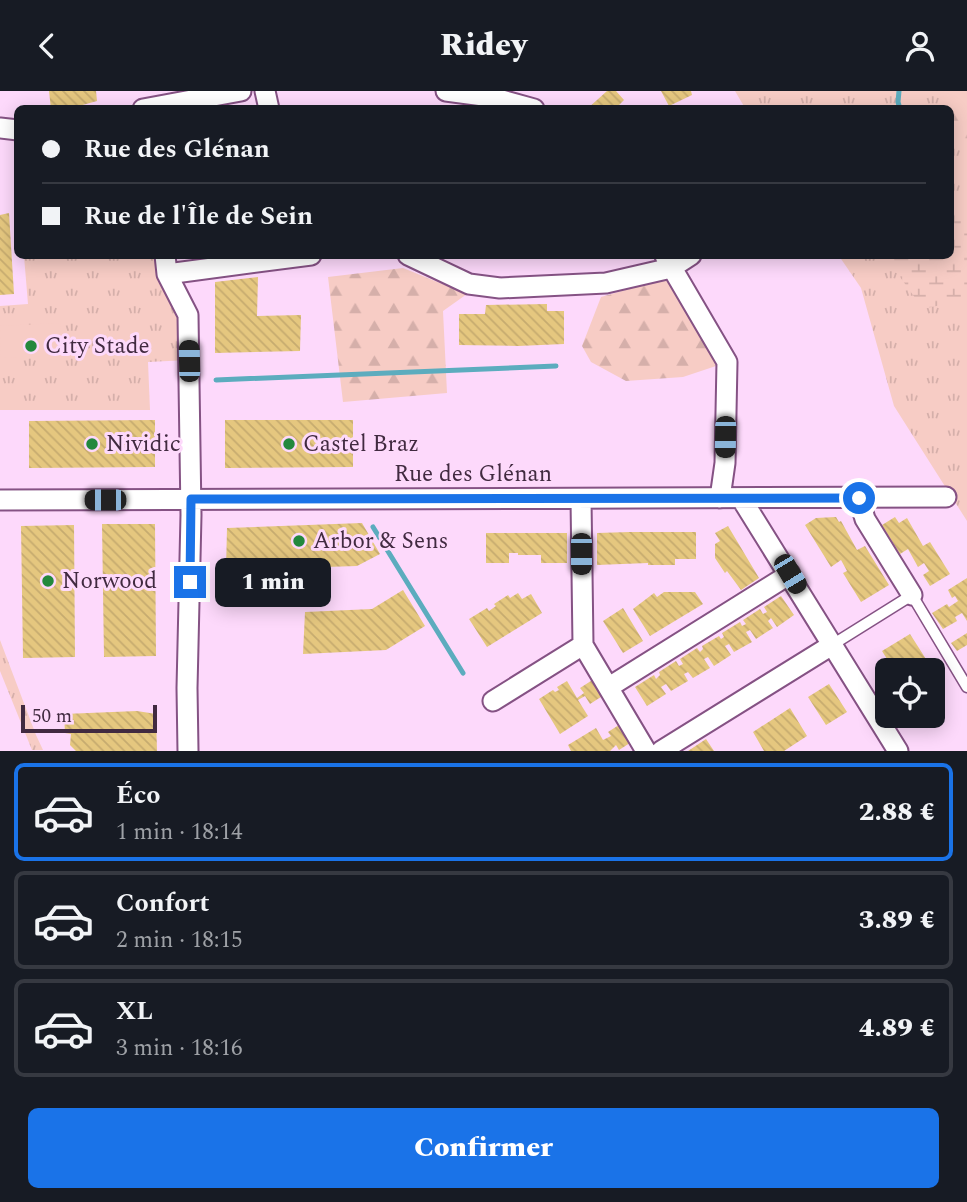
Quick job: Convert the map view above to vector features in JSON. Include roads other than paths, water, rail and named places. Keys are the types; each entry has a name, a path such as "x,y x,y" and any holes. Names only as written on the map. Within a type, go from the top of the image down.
{"street":[{"path":"148,104 241,91"},
{"path":"446,91 491,97 520,105"},
{"path":"188,751 191,499 188,315 166,265 257,259"},
{"path":"416,259 469,284 500,288 606,283 668,262 727,362 725,463 720,498"},
{"name":"Rue des Glénan","path":"0,500 946,497"},
{"path":"741,498 898,751"},
{"path":"859,498 865,519 912,595"},
{"path":"581,499 583,645 646,751"},
{"path":"609,687 790,574"},
{"path":"493,701 583,645"},
{"path":"661,751 832,645"}],"lane":[{"path":"832,645 912,595 967,687"}],"waterway":[{"path":"899,91 899,105"},
{"path":"216,380 556,366"},
{"path":"373,527 463,673"}],"place":[{"name":"City Stade","path":"31,346"},
{"name":"Nividic","path":"92,444"},
{"name":"Castel Braz","path":"289,444"},
{"name":"Arbor & Sens","path":"299,541"},
{"name":"Norwood","path":"48,581"}]}
